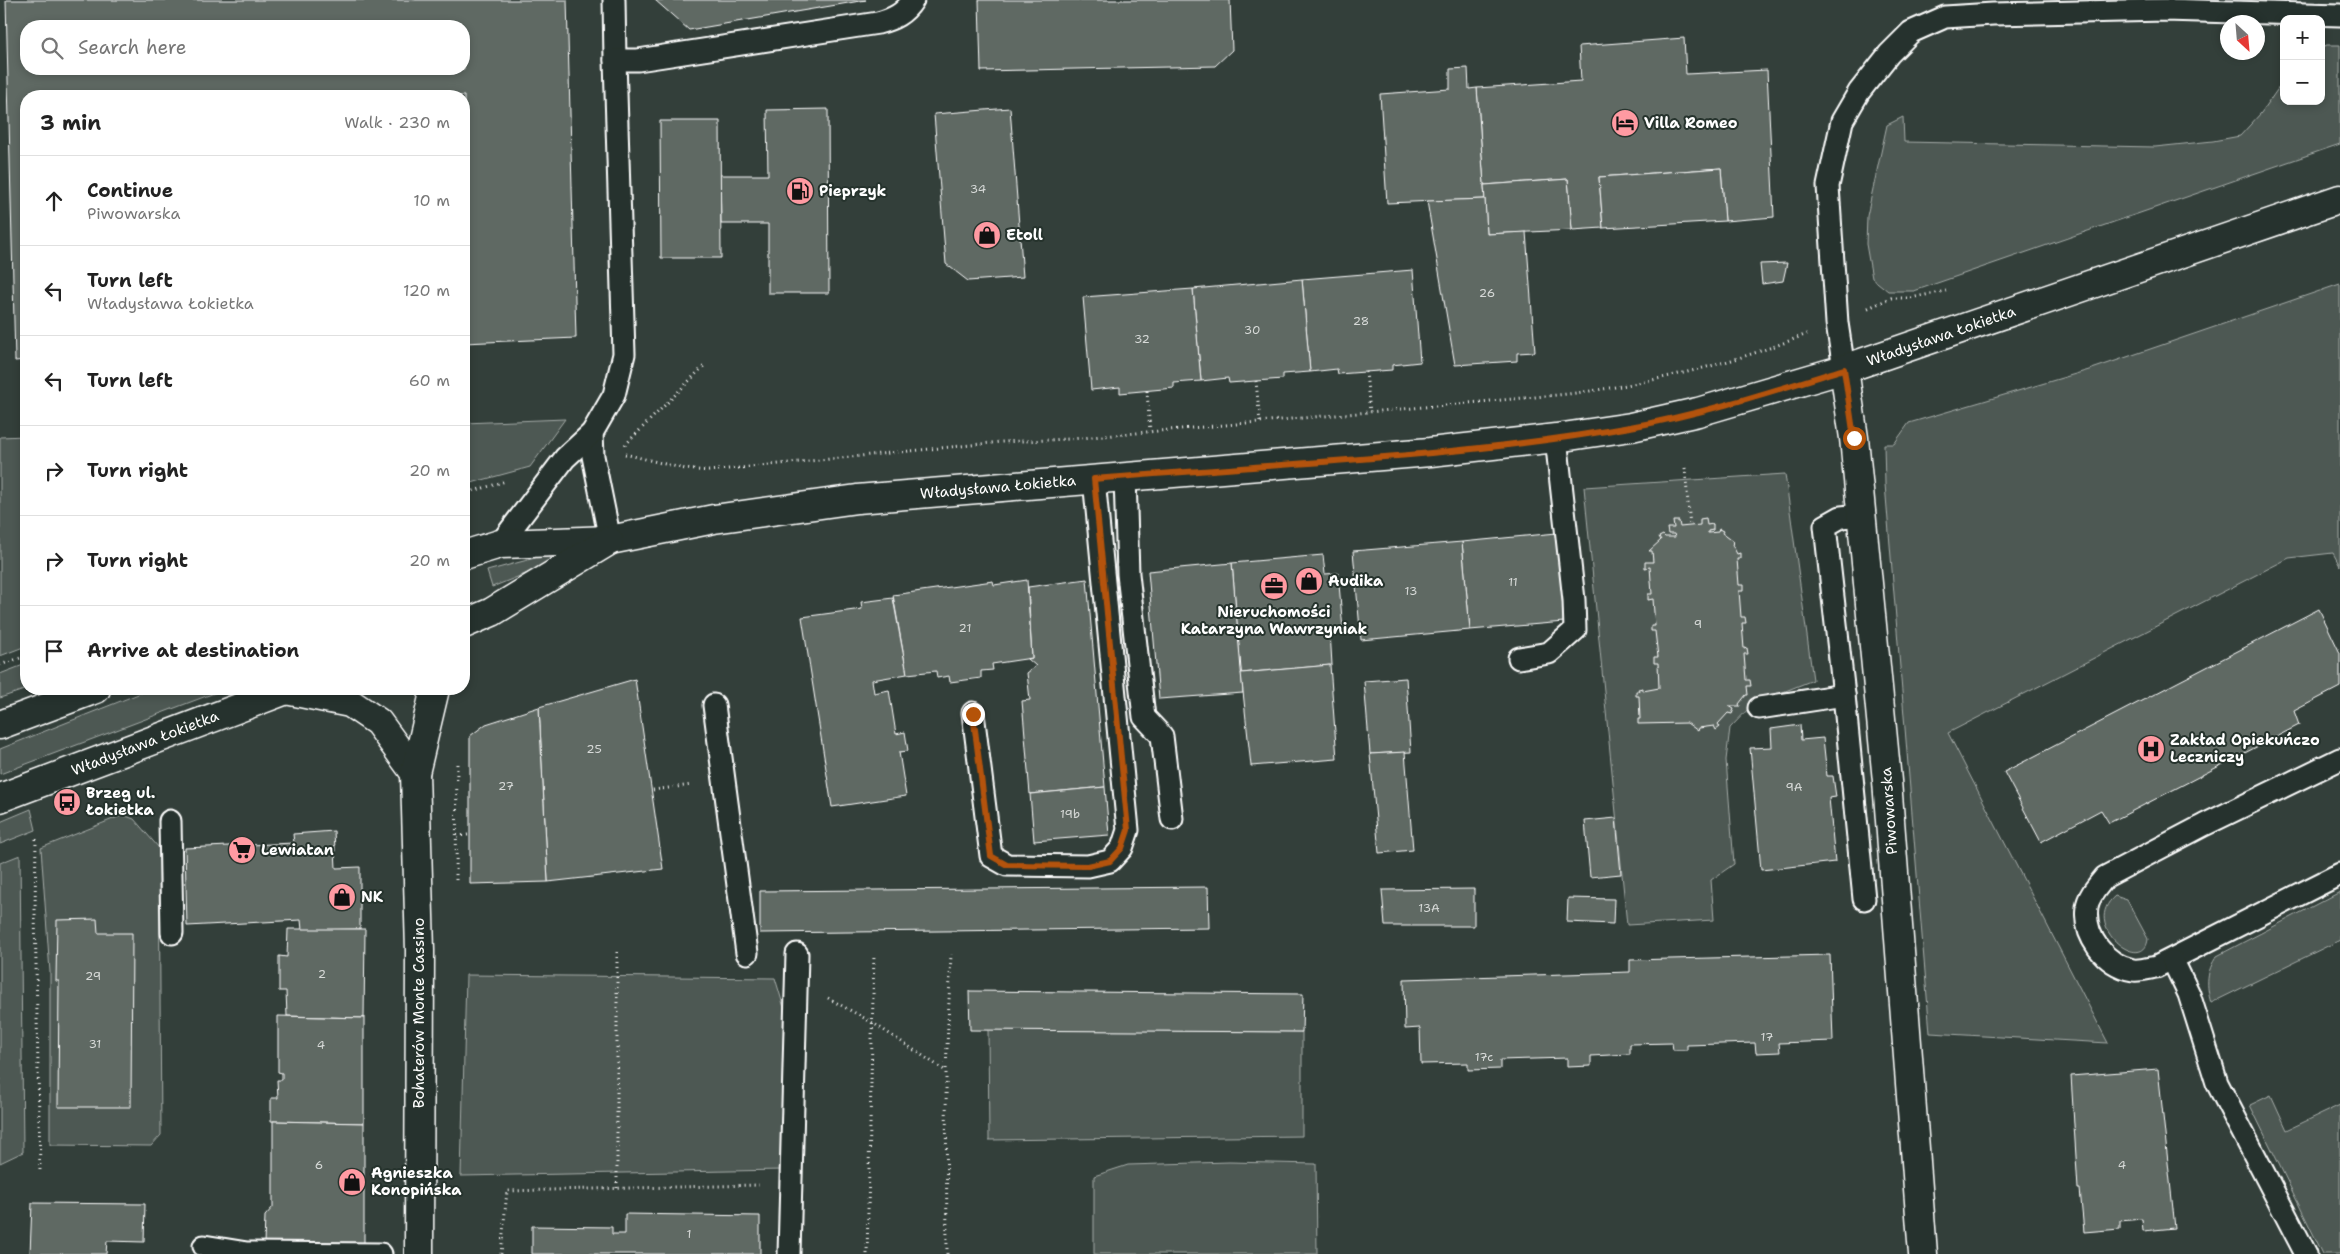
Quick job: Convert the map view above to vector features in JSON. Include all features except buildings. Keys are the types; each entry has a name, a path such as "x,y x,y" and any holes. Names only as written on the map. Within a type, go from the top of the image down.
{"main road":[{"name":"Władysława Łokietka","path":"470,553 500,544 610,540 714,519 857,499 1420,452 1556,438 1631,427 1698,412 1844,369 2340,199"},
{"name":"Piwowarska","path":"1844,369 1854,438 1887,781 1923,1254"},
{"name":"Władysława Łokietka","path":"470,621 492,612 610,540"},
{"path":"0,725 80,695"},
{"name":"Władysława Łokietka","path":"0,798 272,695"},
{"path":"315,695 350,703 378,722 415,773"},
{"name":"Bohaterów Monte Cassino","path":"419,1254 420,951 415,773 434,695"}],"lane":[{"path":"500,544 565,458 592,433 614,394 624,354 614,0"},
{"path":"615,60 638,60 893,19 908,9 913,0"},
{"path":"1844,369 1837,323 1828,186 1842,121 1859,92 1889,54 1911,32 1945,8 2165,5 2340,15"},
{"path":"592,433 593,456 610,540"},
{"path":"1519,658 1548,653 1575,630 1574,600 1556,438"},
{"path":"1125,476 1128,574 1144,717 1162,736 1172,818"},
{"path":"973,714 991,856 1007,865 1088,866 1110,861 1122,848 1128,830 1094,479"},
{"path":"1862,515 1840,518 1825,526 1864,899"},
{"path":"1759,708 1844,695"},
{"path":"714,705 747,953"},
{"path":"2340,759 2159,847 2105,877 2094,889 2087,907 2088,923 2093,942 2104,956 2134,970 2156,967 2173,961 2340,874"},
{"path":"170,822 172,933"},
{"path":"789,1254 798,954"},
{"path":"2173,961 2189,994 2217,1083 2306,1254"},
{"path":"204,1246 247,1253 381,1254"}],"path":[{"path":"593,456 618,452 685,468 709,471 1001,442 1070,439 1568,394 1624,387 1772,348 1837,323 1891,298 1910,298 1946,291"},
{"path":"618,452 704,366"},
{"path":"1366,372 1370,412"},
{"path":"1256,381 1260,422"},
{"path":"1147,391 1150,431"},
{"path":"1685,468 1690,526"},
{"path":"470,492 515,478"},
{"path":"0,665 20,658"},
{"path":"456,884 457,758"},
{"path":"653,790 724,780"},
{"path":"456,836 468,835"},
{"path":"36,839 35,912 40,1171"},
{"path":"616,952 617,1190"},
{"path":"866,1254 874,954"},
{"path":"946,1254 946,1071 951,954"},
{"path":"797,980 873,1023 946,1071"},
{"path":"501,1254 507,1192 792,1184"}],"shaded area":[{"path":"2340,45 2340,144 1914,291 1888,291 1872,278 1866,244 1867,216 1887,125 1903,117 1904,142 2155,147 2213,141 2240,136 2261,113 2280,86 2280,105 2325,105 2325,46"},
{"path":"2340,284 2340,566 2333,553 2289,558 1948,733 2108,1043 1930,1033 1885,484 1884,444 1894,444 1909,423 2089,370"},
{"path":"565,419 530,467 470,483 470,423"},
{"path":"20,436 20,648 0,656 0,437"},
{"path":"1785,474 1813,680 1753,704 1730,728 1726,760 1734,864 1711,880 1714,920 1627,925 1584,487"},
{"path":"568,549 571,556 492,587 487,571"},
{"path":"20,666 20,691 0,698 0,674"},
{"path":"136,695 209,695 0,774 0,749"},
{"path":"31,809 36,830 0,844 0,822"},
{"path":"123,815 134,819 159,848 161,1135 151,1146 50,1145 50,972 41,848"},
{"path":"20,855 23,1152 0,1163 0,863"},
{"path":"2340,892 2340,940 2211,1003 2208,979 2211,967 2217,956"},
{"path":"2115,896 2127,900 2148,939 2144,949 2136,952 2126,949 2116,942 2109,932 2104,920 2106,908"},
{"path":"466,975 775,978 785,1011 782,1170 461,1176"},
{"path":"988,1029 1302,1032 1302,1136 989,1140"},
{"path":"2271,1095 2287,1130 2340,1105 2340,1254 2323,1254 2250,1105"},
{"path":"1229,1162 1316,1164 1317,1254 1094,1254 1094,1176 1128,1165"}],"place":[{"name":"Villa Romeo","path":"1625,123"},
{"name":"Pieprzyk","path":"800,191"},
{"name":"Etoll","path":"987,235"},
{"name":"Audika","path":"1309,581"},
{"name":"Nieruchomości Katarzyna Wawrzyniak","path":"1274,586"},
{"name":"Zakład Opiekuńczo Leczniczy","path":"2151,749"},
{"name":"Brzeg ul. Łokietka","path":"67,802"},
{"name":"Lewiatan","path":"242,850"},
{"name":"NK","path":"342,897"},
{"name":"Agnieszka Konopińska","path":"352,1182"}],"route":[{"path":"973,714 991,856 1007,865 1088,866 1110,861 1122,848 1128,830 1094,479 1430,452 1556,438 1631,427 1698,412 1844,369 1854,438"}]}
